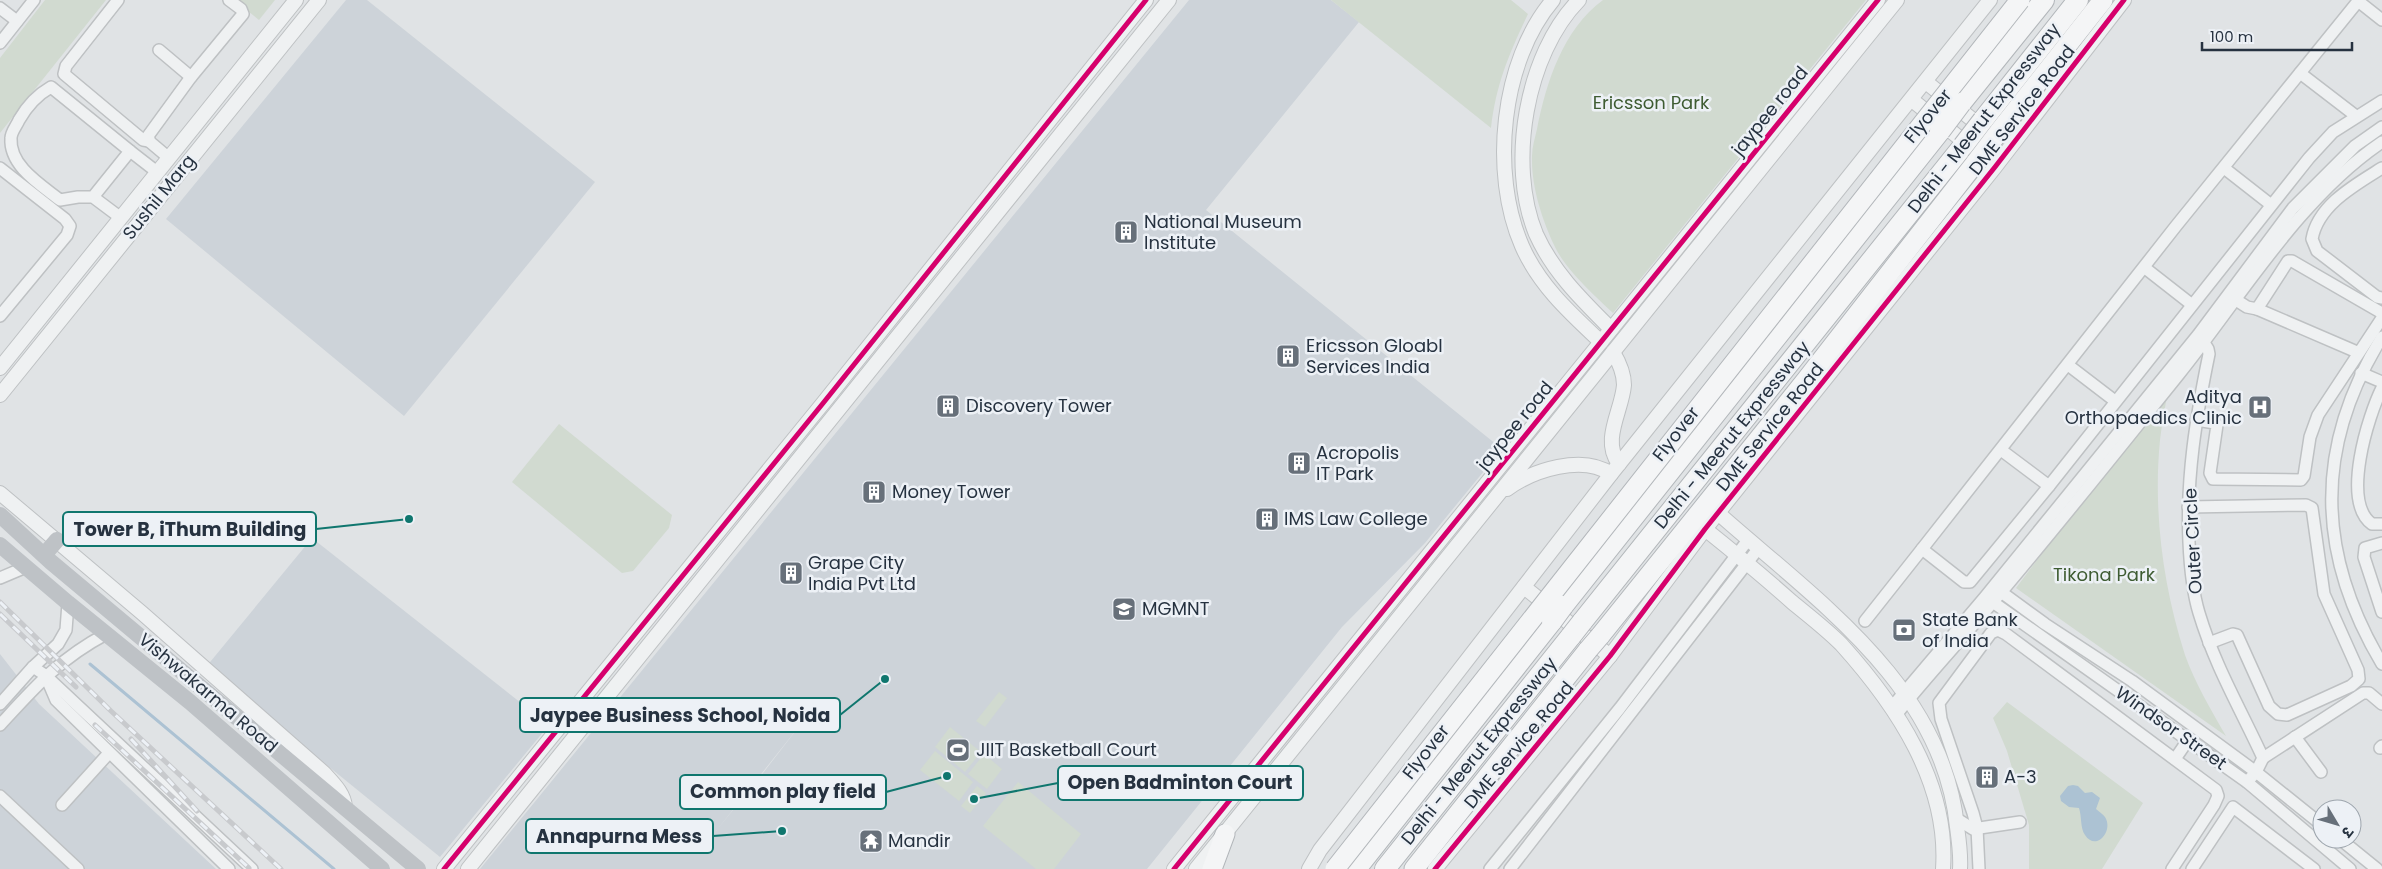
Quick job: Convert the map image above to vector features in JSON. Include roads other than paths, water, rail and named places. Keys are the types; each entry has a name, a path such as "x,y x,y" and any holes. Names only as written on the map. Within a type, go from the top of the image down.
{"highway":[{"name":"Flyover","path":"1335,869 2020,0"},
{"name":"Delhi - Meerut Expressway","path":"1356,869 2044,0"},
{"name":"Delhi - Meerut Expressway","path":"1385,869 2078,0"},
{"path":"1414,869 1806,380 2103,0"},
{"path":"1212,869 1224,834"}],"main road":[{"name":"Vishwakarma Road","path":"0,515 44,556 418,869"},
{"path":"44,556 57,540"},
{"name":"Vishwakarma Road","path":"0,545 190,702 382,869"},
{"path":"190,702 196,704 203,702 205,694 202,689"},
{"path":"220,728 216,721 219,714 227,712 232,714"}],"street":[{"path":"0,43 34,0"},
{"path":"118,0 66,66 64,74 143,140 149,140 169,158"},
{"path":"149,140 148,136 153,128 191,77 243,14 241,9 229,0"},
{"name":"Sushil Marg","path":"0,368 296,0"},
{"name":"Sushil Marg","path":"0,395 319,0"},
{"path":"444,869 1146,0"},
{"path":"468,869 1169,0"},
{"name":"jaypee road","path":"1174,869 1878,0"},
{"path":"1196,869 1897,0"},
{"path":"1309,869 1320,850 1615,469 1912,100 1990,0"},
{"name":"DME Service Road","path":"1435,869 1610,656 1705,529 2009,150 2124,0"},
{"path":"1576,1 1562,19 1542,59 1526,110 1522,159 1526,196 1536,233 1552,263 1571,290 1611,329"},
{"path":"1865,621 2358,1 2382,20"},
{"path":"1562,19 1546,2 1528,39 1508,101 1504,161 1508,203 1522,246 1540,278 1563,307 1601,342"},
{"path":"0,8 17,21"},
{"path":"159,50 191,77"},
{"path":"2300,73 2356,116"},
{"path":"1926,82 2009,150"},
{"path":"121,218 93,197 60,200 24,170 13,153 11,137 22,116 37,95 51,87 157,172"},
{"path":"1912,100 1995,167"},
{"path":"1922,549 1964,582 1970,582 2049,486 2270,204 2333,132 2382,101"},
{"path":"1894,712 1989,600 2201,338 2293,208 2355,146 2382,127"},
{"path":"2201,338 2236,300 2303,213 2342,173 2382,142"},
{"path":"93,197 130,151"},
{"path":"1745,164 1758,173"},
{"path":"0,168 65,219 70,226 67,235 0,315"},
{"path":"2224,168 2270,204"},
{"path":"2382,168 2340,196 2319,221 2312,239 2317,251 2377,297 2382,298"},
{"path":"2257,309 2288,261 2292,261 2382,313"},
{"path":"2145,268 2191,304"},
{"path":"2236,300 2247,307 2257,309 2357,352"},
{"path":"2196,420 2217,425 2210,473 2214,479 2301,480 2304,476 2310,438 2318,415 2357,352 2382,318"},
{"path":"2382,337 2361,373 2348,405 2331,478 2331,516 2336,550 2345,585 2368,641 2382,664"},
{"name":"Outer Circle","path":"2201,338 2209,354 2196,420 2188,507 2191,576 2198,611 2222,677 2263,758"},
{"path":"1613,352 1622,368 1624,385 1616,417 1612,447 1615,469"},
{"path":"2068,365 2115,401"},
{"path":"2361,373 2382,382"},
{"path":"2382,388 2366,428 2360,458 2358,490 2363,515 2372,524 2382,524"},
{"path":"2001,450 2049,486"},
{"path":"1491,502 1520,480 1564,467 1589,465 1615,469"},
{"path":"0,493 57,540 324,773 335,785 344,800 345,807"},
{"path":"2188,507 2310,506 2313,512 2324,594 2358,670 2358,679 2351,686 2287,715 2278,714 2269,706 2237,635 2233,634 2209,643"},
{"path":"1718,513 1831,610 1866,645 1906,696 1926,728 1949,781 1956,819 1960,869"},
{"path":"1705,529 1840,643 1894,712 1917,750 1932,788 1940,820 1943,869"},
{"path":"2382,543 2365,548 2364,557 2382,612"},
{"path":"1490,869 1620,708 1736,554 1753,544"},
{"path":"1510,869 1747,563 1753,544"},
{"path":"0,578 26,567"},
{"path":"2324,594 2345,585"},
{"path":"1524,587 1610,656"},
{"name":"Windsor Street","path":"1998,589 2045,624 2132,681 2256,772 2312,817"},
{"name":"Windsor Street","path":"1989,600 2246,782 2350,869"},
{"path":"0,704 62,638 67,624 68,603"},
{"path":"1979,869 1977,828 1941,719 1940,703 1991,633 1998,630 2006,634 2216,790 2218,796 2214,805 2172,869"},
{"path":"0,725 45,675 84,645 106,634"},
{"path":"33,667 45,675 252,869"},
{"path":"45,675 56,700 229,869"},
{"path":"2246,782 2256,772 2263,758 2363,693 2369,693 2382,704"},
{"path":"2295,737 2321,772"},
{"path":"2175,759 2188,740"},
{"path":"62,805 109,753"},
{"path":"1566,775 1576,785"},
{"path":"1239,790 1252,800"},
{"path":"0,796 78,869"},
{"path":"2192,869 2233,807 2314,869"},
{"path":"1956,819 1973,829 2020,822"},
{"path":"2352,849 2377,869"}],"water":[{"path":"2068,786 2078,786 2085,793 2092,792 2100,798 2096,809 2105,817 2107,828 2106,833 2099,840 2089,840 2085,835 2082,829 2079,808 2069,807 2061,801 2060,796"}],"waterway":[{"path":"90,664 334,869"}],"railway":[{"path":"0,602 111,711 281,869"},
{"path":"0,614 76,687"},
{"path":"95,725 249,868"},
{"path":"131,739 197,811"}],"place":[{"name":"National Museum Institute","path":"1126,232"},
{"name":"Ericsson Gloabl Services India","path":"1288,356"},
{"name":"Discovery Tower","path":"948,406"},
{"name":"Aditya Orthopaedics Clinic","path":"2260,407"},
{"name":"Acropolis IT Park","path":"1299,463"},
{"name":"Money Tower","path":"874,492"},
{"name":"Tower B, iThum Building","path":"409,519"},
{"name":"IMS Law College","path":"1267,519"},
{"name":"Grape City India Pvt Ltd","path":"791,573"},
{"name":"MGMNT","path":"1124,609"},
{"name":"State Bank of India","path":"1904,630"},
{"name":"Jaypee Business School, Noida","path":"885,679"},
{"name":"JIIT Basketball Court","path":"958,750"},
{"name":"Common play field","path":"947,776"},
{"name":"A-3","path":"1987,777"},
{"name":"Open Badminton Court","path":"974,799"},
{"name":"Annapurna Mess","path":"782,831"},
{"name":"Mandir","path":"871,841"}],"park label":[{"name":"Ericsson Park","path":"1651,103"},
{"name":"Tikona Park","path":"2104,575"}]}
